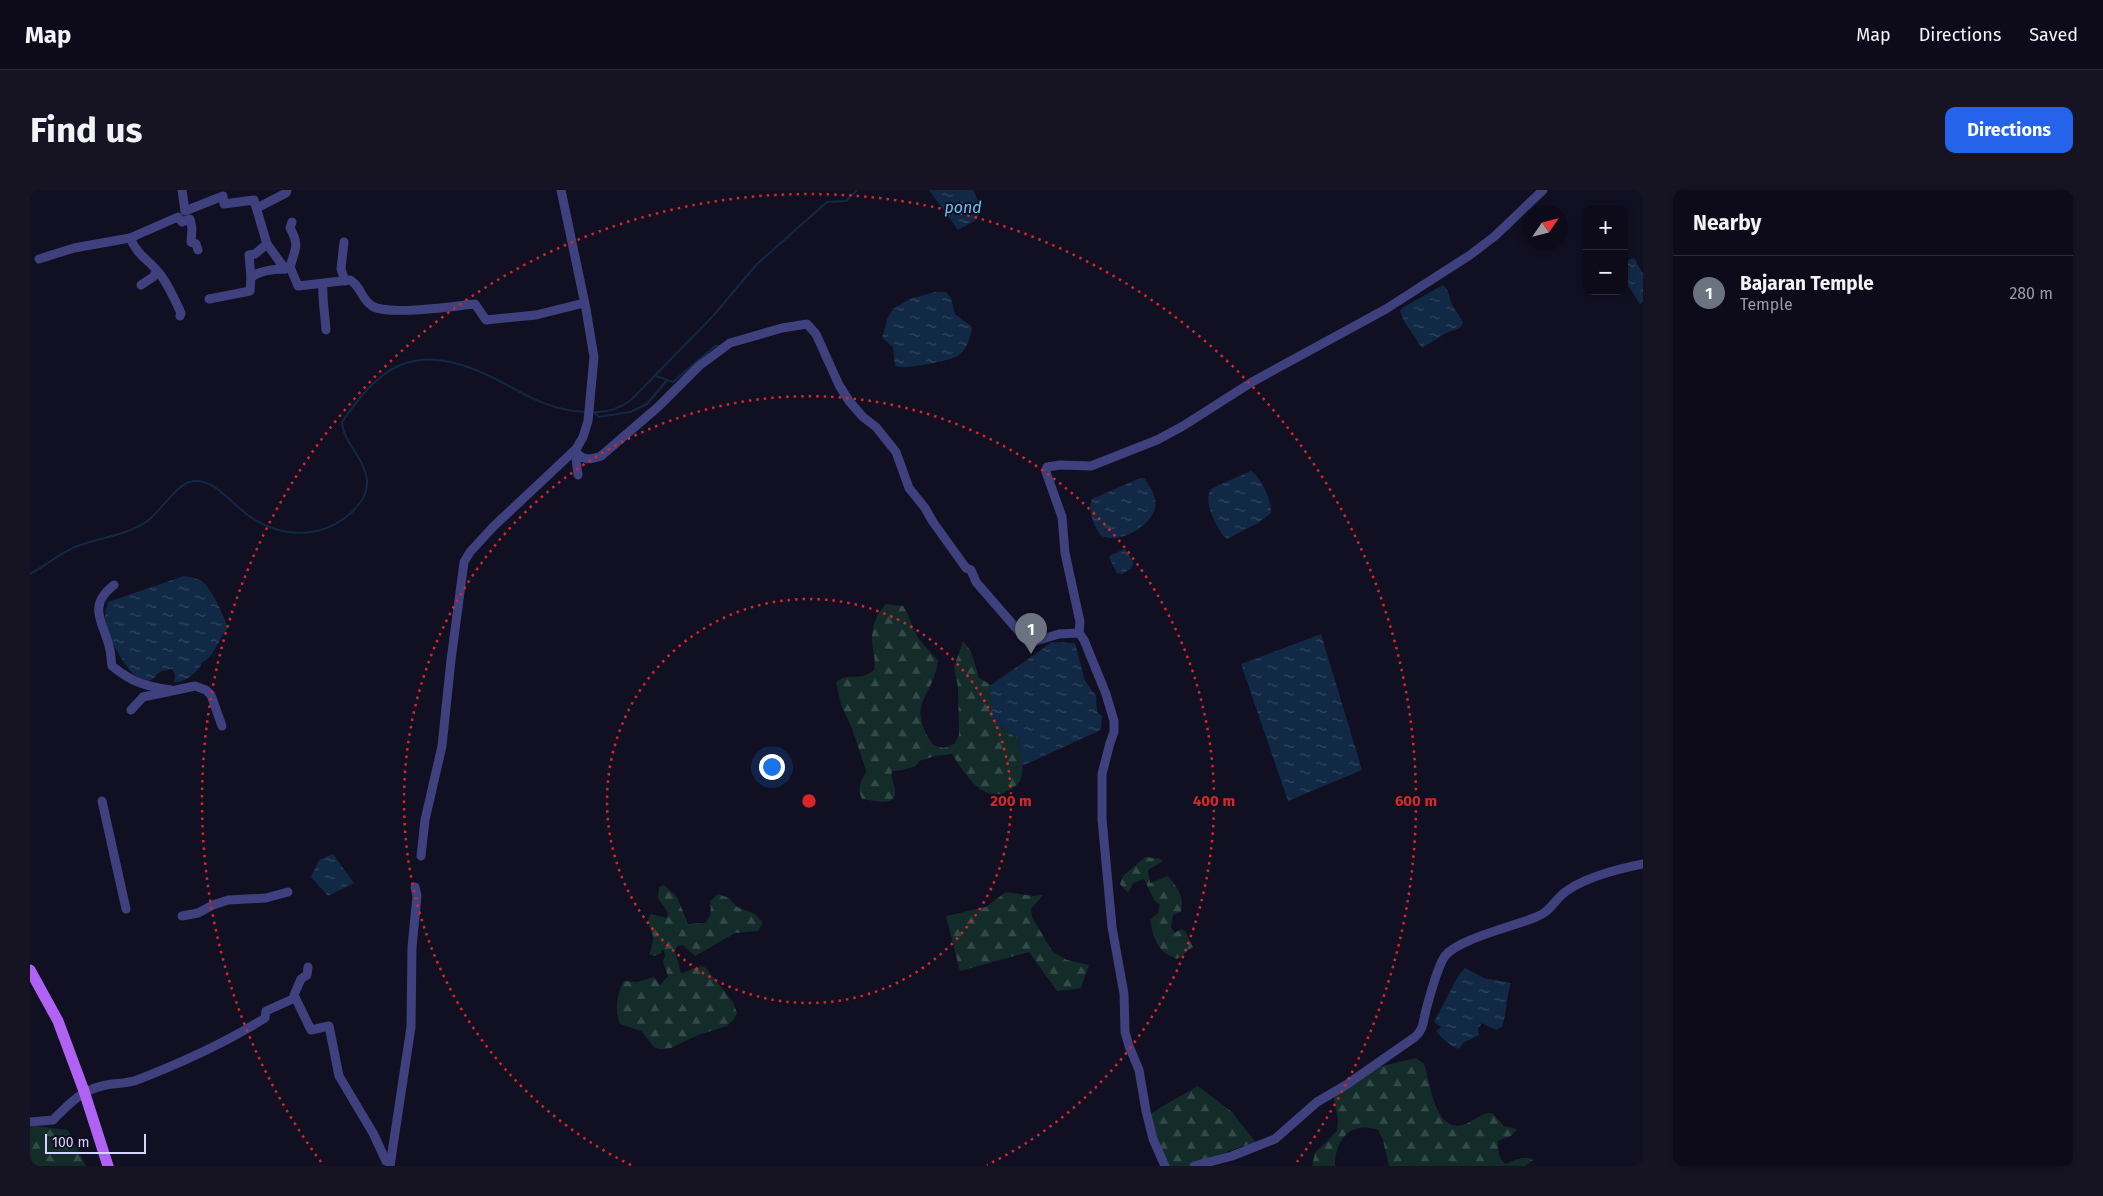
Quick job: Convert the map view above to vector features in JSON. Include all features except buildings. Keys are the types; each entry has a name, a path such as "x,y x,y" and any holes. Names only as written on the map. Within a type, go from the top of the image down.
{"main road":[{"path":"30,970 58,1021 84,1091 108,1166"}],"street":[{"path":"182,190 182,222 190,219 190,242 196,244 198,250"},
{"path":"257,208 279,198 287,190"},
{"path":"421,856 424,820 432,795 442,746 464,562 470,552 494,526 576,449 583,437 588,421 594,357 561,190"},
{"path":"1165,1166 1153,1139 1139,1070 1128,1046 1125,1032 1124,994 1112,927 1104,850 1101,786 1114,732 1114,721 1106,694 1084,640 1079,634 1080,622 1065,553 1062,517 1046,472 1047,467 1060,465 1091,466 1157,440 1183,426 1252,382 1386,309 1470,255 1495,236 1543,190"},
{"path":"39,259 74,248 130,238 224,193 224,204 254,200 267,244 288,268 298,286 350,280 357,284 364,299 372,306 382,309 422,309 476,304 486,320 536,315 584,303"},
{"path":"288,268 297,249 296,238 290,228 292,222"},
{"path":"130,238 137,252 157,271 168,286 180,316"},
{"path":"344,242 341,269 345,281"},
{"path":"209,299 250,291 249,255 255,254 267,244"},
{"path":"251,277 256,273 275,268 288,268"},
{"path":"140,285 157,271"},
{"path":"323,284 322,297 326,330"},
{"path":"576,449 580,457 590,460 601,456 700,366 730,344 782,328 807,324 816,334 838,385 849,401 863,417 876,427 896,452 909,488 917,500 925,508 966,568 972,570 976,582 1029,643 1059,634 1079,634"},
{"path":"576,449 578,475"},
{"path":"114,584 103,593 100,603 99,621 110,649 112,666 128,680 150,687 171,690"},
{"path":"131,710 143,697 195,686 206,690 216,707 222,726"},
{"path":"102,801 126,909"},
{"path":"1194,1166 1232,1156 1275,1139 1318,1102 1415,1037 1423,1028 1428,1004 1443,959 1453,950 1468,942 1544,914 1567,891 1583,882 1614,871 1643,864"},
{"path":"388,1164 410,1039 415,886"},
{"path":"182,916 198,913 212,905 228,900 266,898 288,892"},
{"path":"308,967 307,975 301,979 294,995 295,998 312,1030 329,1026 339,1076 388,1164"},
{"path":"30,1122 53,1120 84,1091 134,1080 172,1066 249,1029 266,1018 266,1011 295,998"}],"green space":[{"path":"886,604 903,606 919,639 938,661 921,710 921,720 933,745 944,748 954,744 959,735 958,687 954,667 963,641 971,651 979,678 991,685 991,720 1018,739 1022,770 1020,781 1013,788 1001,793 992,794 984,791 969,779 952,754 935,756 919,761 916,766 892,771 895,796 892,800 883,802 862,799 859,788 866,773 865,767 851,726 841,705 836,682 846,677 864,676 874,670 873,631 878,614"},
{"path":"1145,857 1161,859 1163,861 1148,870 1150,883 1168,876 1181,897 1181,912 1173,915 1171,927 1175,933 1181,929 1185,931 1193,947 1177,959 1165,953 1155,939 1150,920 1158,913 1160,905 1154,900 1144,879 1133,883 1128,893 1120,884 1123,876"},
{"path":"664,885 677,897 688,924 705,923 710,915 710,901 718,894 729,898 737,907 755,914 763,923 758,931 735,933 695,956 683,945 677,946 675,951 681,973 696,967 706,968 733,1002 737,1013 727,1026 698,1035 671,1048 661,1049 655,1048 641,1031 620,1024 617,1007 618,997 624,981 637,982 654,977 660,985 668,976 663,961 665,956 664,950 661,950 661,953 654,956 649,954 653,939 648,923 649,917 651,914 667,918 668,913 658,898 659,887"},
{"path":"1006,892 1034,896 1043,895 1031,909 1032,917 1052,951 1067,960 1089,965 1081,988 1057,991 1029,952 960,971 946,916 986,907"},
{"path":"1416,1058 1424,1064 1435,1104 1445,1121 1453,1125 1463,1125 1484,1114 1492,1113 1504,1126 1517,1129 1511,1136 1498,1141 1499,1153 1503,1162 1505,1164 1523,1158 1533,1160 1525,1166 1389,1166 1383,1140 1378,1130 1359,1128 1352,1130 1341,1141 1335,1166 1312,1166 1315,1153 1337,1131 1338,1120 1333,1094 1378,1067"},
{"path":"1198,1086 1232,1112 1257,1144 1243,1146 1189,1166 1170,1166 1159,1148 1151,1114"},
{"path":"30,1127 68,1130 86,1166 30,1166"}],"water":[{"name":"pond","path":"929,190 973,190 982,210 976,220 958,230"},
{"path":"1634,258 1643,274 1643,302 1640,304 1628,285 1628,260"},
{"path":"1443,285 1447,289 1452,305 1463,322 1460,328 1446,333 1422,348 1405,323 1400,311 1402,308"},
{"path":"935,292 946,292 951,298 955,314 972,327 966,346 959,355 947,360 917,366 895,366 893,347 882,338 888,317 893,309 910,299"},
{"path":"1251,471 1265,490 1270,502 1271,513 1258,523 1227,539 1219,529 1211,513 1208,497 1210,491 1214,487"},
{"path":"1144,478 1151,488 1155,499 1155,508 1152,516 1145,524 1127,535 1108,538 1100,535 1091,513 1092,499"},
{"path":"1125,549 1133,562 1132,568 1122,574 1117,573 1109,558 1111,555"},
{"path":"184,576 199,580 206,585 213,594 228,628 210,657 201,663 201,666 186,679 174,682 175,675 172,669 161,671 148,681 141,680 128,668 111,640 105,622 108,602"},
{"path":"1321,634 1362,770 1288,801 1241,664"},
{"path":"1052,642 1075,643 1085,681 1096,696 1097,712 1102,716 1101,730 1022,766 1018,739 991,720 991,685"},
{"path":"333,854 354,883 328,896 311,877 319,860"},
{"path":"1465,968 1484,978 1511,983 1502,1027 1496,1030 1482,1023 1478,1029 1479,1035 1463,1043 1459,1049 1449,1044 1436,1031 1441,1027 1434,1022 1458,976"}],"waterway":[{"path":"592,412 613,410 631,400 714,315 756,265 827,202 846,201 857,190"},
{"path":"656,376 673,382 715,346 719,346"},
{"path":"30,574 75,547 138,527 152,517 181,486 194,481 208,483 256,521 283,531 312,532 339,522 357,506 365,494 367,485 365,472 346,437 342,422 355,403 383,375 398,366 415,361 433,359 453,362 490,376 540,402 568,410 585,412"},
{"path":"593,412 599,417 630,412 647,404 667,380"}],"place":[{"name":"Bajaran Temple","path":"1031,654"}]}
